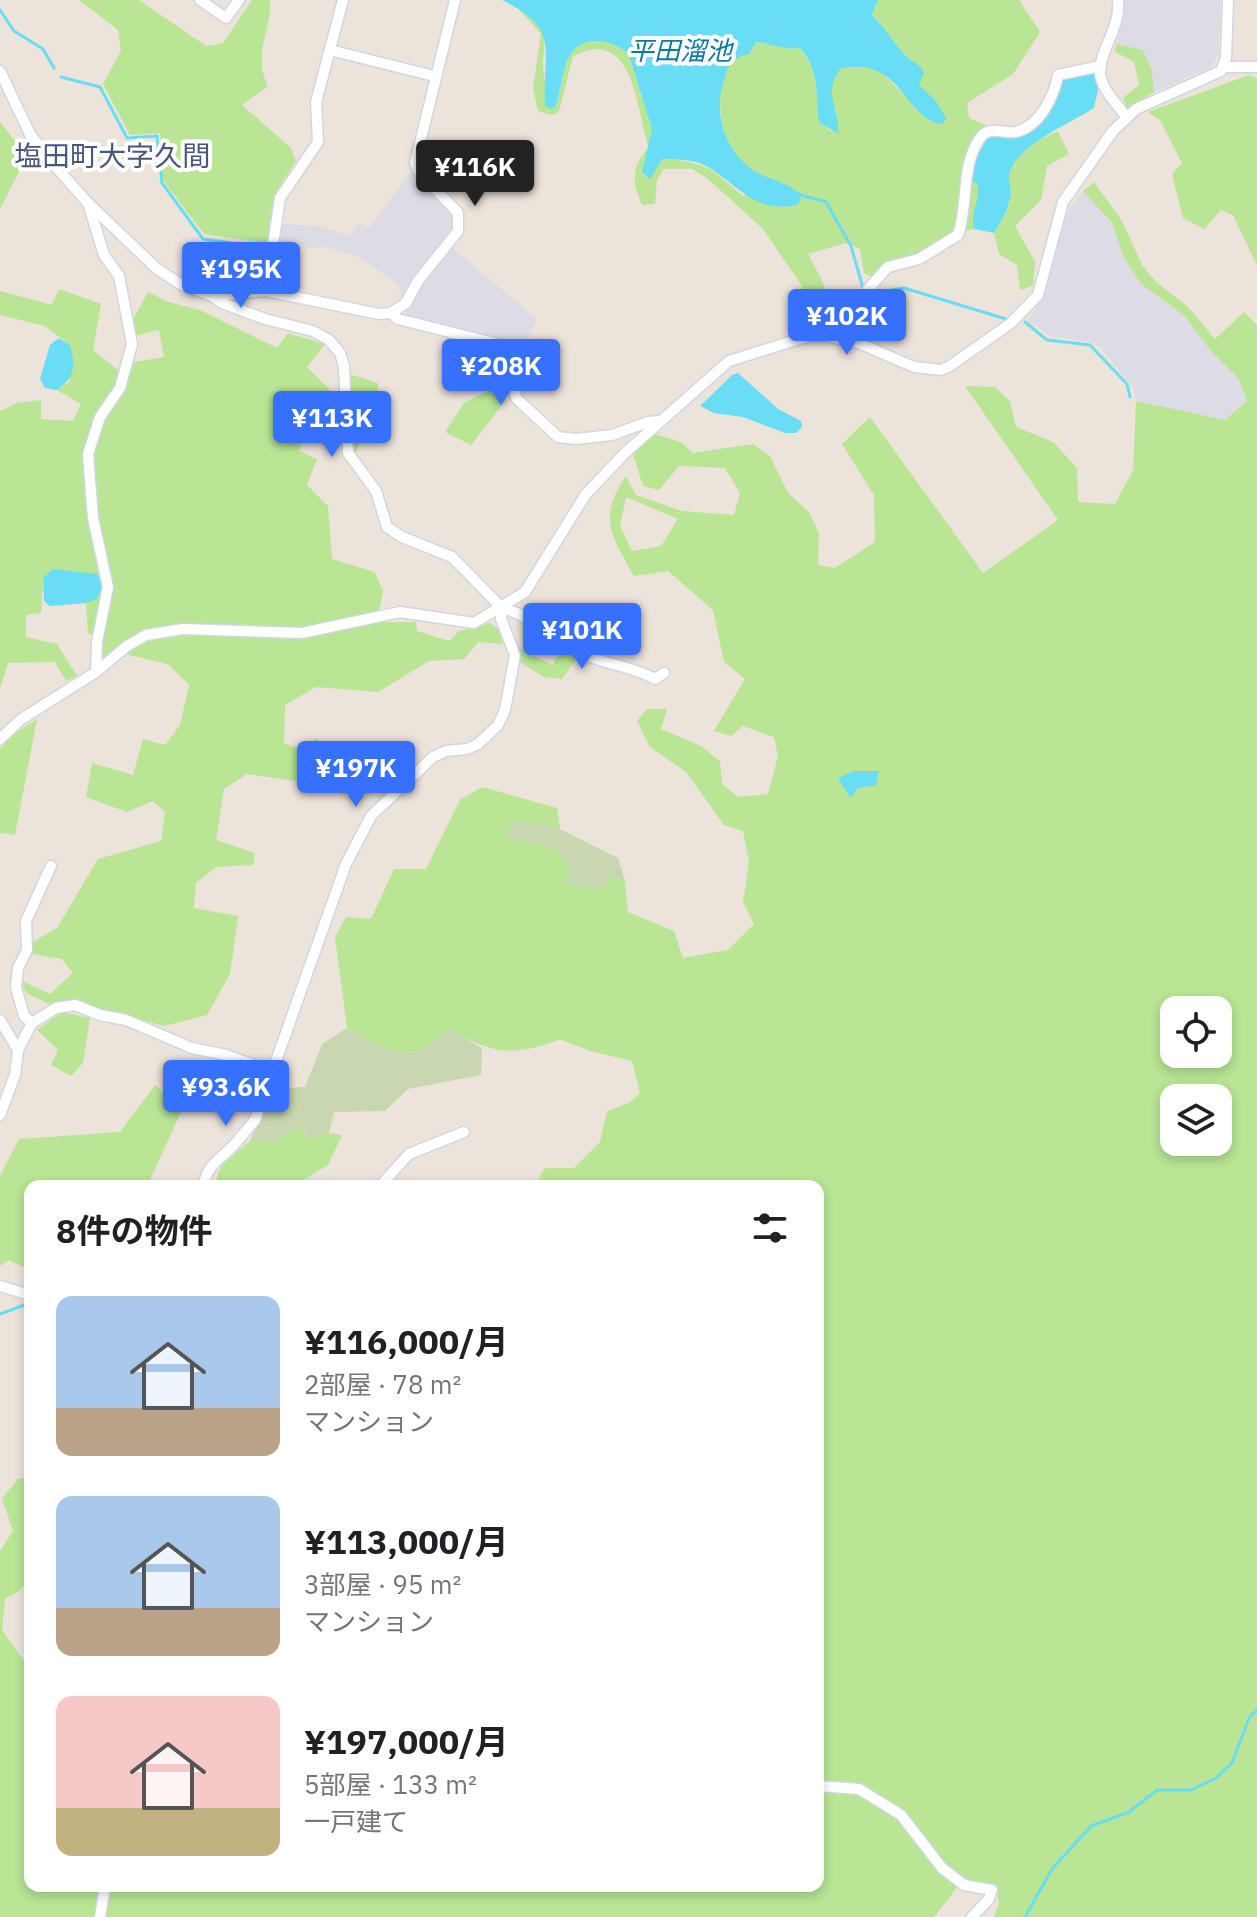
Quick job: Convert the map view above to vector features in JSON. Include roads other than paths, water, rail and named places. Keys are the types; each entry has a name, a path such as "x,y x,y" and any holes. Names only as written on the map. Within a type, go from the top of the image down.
{"street":[{"path":"200,0 226,18 239,0"},
{"path":"266,291 283,189 318,142 316,102 343,0"},
{"path":"212,296 266,291 379,314 391,313 406,303 418,281 458,231 461,221 458,213 415,163 455,0"},
{"path":"1118,0 1116,25 1100,75 1105,88 1127,118"},
{"path":"1224,67 1228,0"},
{"path":"330,50 434,76"},
{"path":"843,339 868,289 888,267 919,259 958,235 970,158 981,136 993,130 1015,132 1027,127 1046,108 1055,93 1058,75 1101,66"},
{"path":"0,739 20,720 96,672 127,646 146,635 163,631 302,633 328,629 377,614 400,612 474,623 525,592 586,494 660,421 729,361 809,336 843,339 914,367 941,370 1011,323 1038,295 1063,202 1113,131 1136,109 1214,76 1224,67 1257,67"},
{"path":"0,71 30,134 87,202 156,268 180,284 251,314 313,331 329,340 340,353 344,366 348,453 376,491 387,527 402,537 452,557 502,608 515,611 580,653 637,669 655,679 664,673"},
{"path":"87,202 104,255 119,276 132,344 120,388 100,417 88,454 93,518 108,587 97,642 96,672"},
{"path":"391,313 398,319 525,351 529,357 515,392 516,398 558,437 576,439 612,435 660,421"},
{"path":"205,1180 217,1157 231,1148 255,1120 346,864 371,816 433,757 478,744 498,725 505,710 515,655 501,619 502,608"},
{"path":"32,1023 24,1016 16,987 18,968 27,950 26,921 51,866"},
{"path":"0,1115 15,1075 18,1050 32,1023 56,1008 75,1005 100,1015 126,1020 192,1048 226,1055 273,1072"},
{"path":"0,1020 18,1050"},
{"path":"385,1180 409,1154 464,1132"},
{"path":"0,1286 24,1293"},
{"path":"824,1786 859,1789 901,1815 942,1868 964,1885 992,1890 989,1899 972,1917"},
{"path":"100,1917 104,1892"}],"water":[{"name":"平田溜池","path":"502,0 878,0 872,15 905,55 922,69 924,72 919,85 936,101 946,118 943,124 930,120 890,79 877,71 861,67 840,69 832,86 838,133 821,124 818,118 813,72 800,48 756,42 749,54 734,61 726,72 720,96 721,121 730,144 745,164 795,190 801,200 797,205 782,207 757,201 706,166 691,161 662,159 650,179 642,172 652,129 629,55 607,42 581,44 569,57 556,106 551,109 545,106 546,55 541,32 534,21"},
{"path":"1094,71 1099,85 1094,108 1044,137 1021,155 1009,175 1010,199 994,233 974,229 978,189 977,183 972,181 973,162 989,136 1029,124 1051,105 1064,77"},
{"path":"59,338 70,345 73,365 71,376 57,390 45,388 40,379 50,345"},
{"path":"738,373 778,409 801,421 802,427 796,433 785,433 743,417 714,413 700,406 732,375"},
{"path":"53,569 97,574 103,584 97,599 50,606 44,601 43,578"},
{"path":"855,771 879,771 876,785 858,788 851,798 838,778"}],"waterway":[{"path":"0,10 14,31 43,49 54,68"},
{"path":"61,77 100,87 127,138 157,136 162,183 203,239 269,248"},
{"path":"797,194 826,202 851,246 863,288"},
{"path":"874,293 904,288 1006,319"},
{"path":"1025,322 1047,340 1090,345 1127,384 1130,397"},
{"path":"0,1314 24,1305"},
{"path":"1025,1917 1052,1869 1091,1826 1129,1812 1157,1790 1191,1790 1216,1778 1232,1763 1249,1718 1257,1710"}],"district":[{"name":"塩田町大字久間","path":"112,155"}]}
